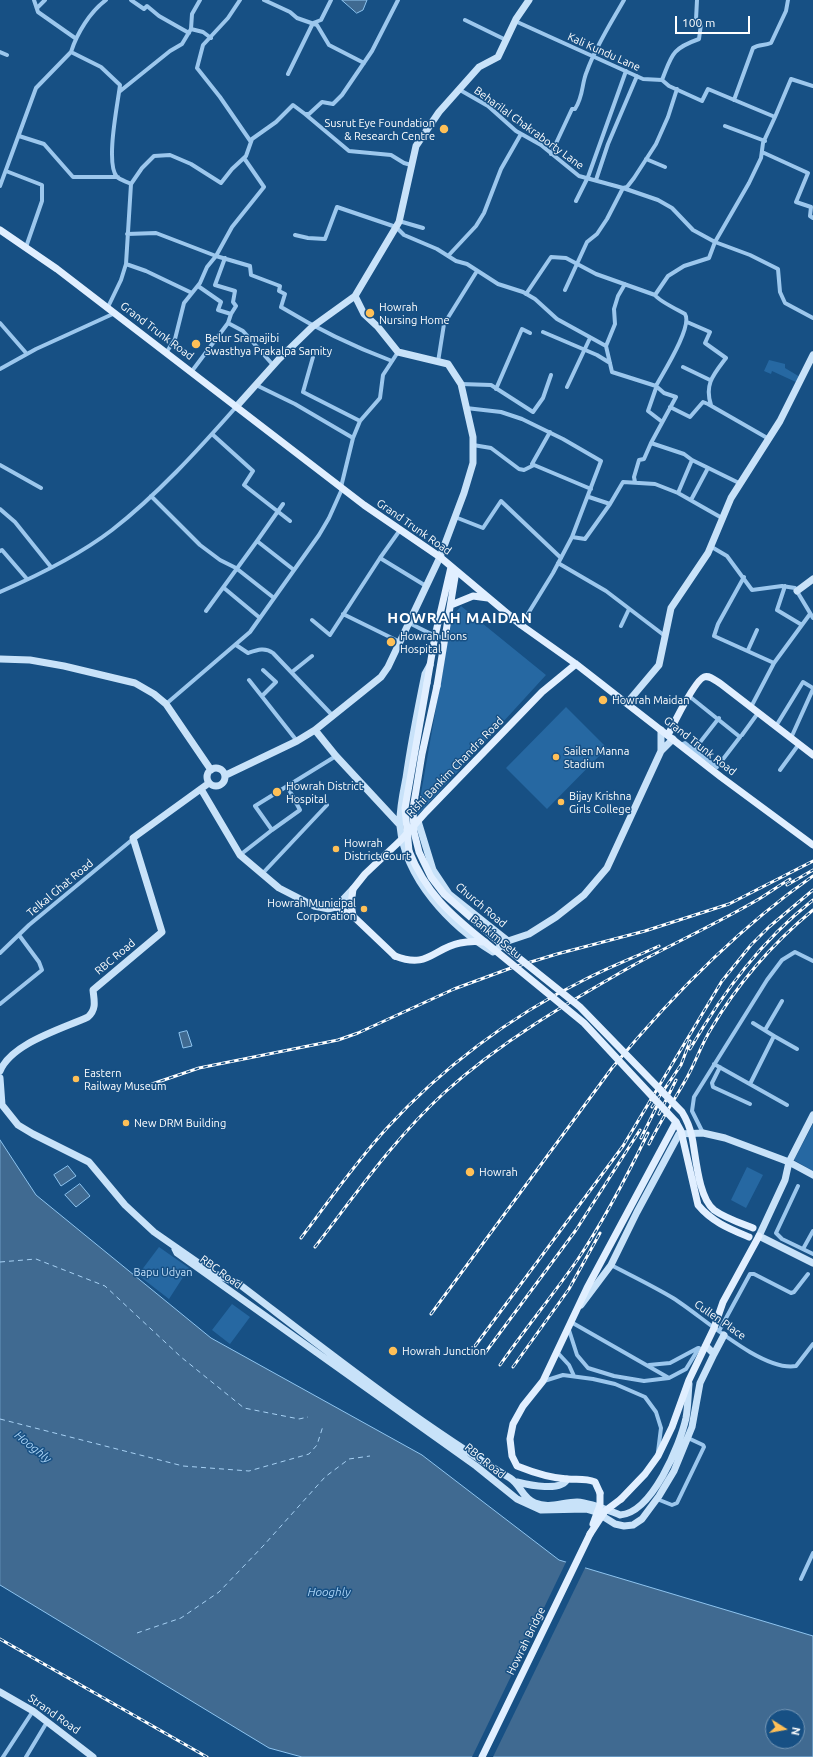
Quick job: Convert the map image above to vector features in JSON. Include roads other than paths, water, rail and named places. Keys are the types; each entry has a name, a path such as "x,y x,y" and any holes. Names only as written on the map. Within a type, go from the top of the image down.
{"main road":[{"path":"236,408 273,365 312,326 355,296 397,224 416,146 440,112 479,67 498,56 515,22 529,0"},
{"name":"Grand Trunk Road","path":"0,230 108,307 192,371 236,408 341,488 440,557 521,625 628,703 680,745 813,845"},
{"path":"226,776 297,741 315,730 381,677 388,667 440,557 455,517 472,463 473,437 465,408 461,384 448,364 398,352 378,327 364,314 355,296"},
{"path":"628,703 659,665 671,608 708,553 722,518 739,483 780,421 813,355"},
{"name":"Bankim Setu","path":"454,569 451,605 444,638 437,686 422,754 413,809 419,852 431,877 444,894 499,942 580,1007 682,1112 688,1124 703,1193 709,1204 714,1210 753,1228 759,1236"},
{"name":"Bankim Setu","path":"454,569 435,636 405,808 409,850 418,872 443,907 584,1023 676,1122 681,1131 698,1205 706,1215 726,1227 749,1237 759,1236"},
{"path":"798,591 813,579"},
{"path":"451,605 473,596 488,598"},
{"path":"0,659 30,660 126,680 146,688 166,704 211,770"},
{"path":"430,664 425,674 420,698 403,794 400,825 402,839 412,866 425,888 455,924 493,952 508,941"},
{"name":"Rishi Bankim Chandra Road","path":"336,907 542,692 576,664"},
{"path":"661,751 670,737 689,696 700,679 705,676 711,677 813,755"},
{"path":"315,730 336,756 400,825"},
{"path":"661,730 661,751"},
{"name":"Church Road","path":"418,821 433,870 449,894 508,941 529,934 556,917 584,894 607,868 661,751"},
{"path":"211,770 220,769 226,776"},
{"path":"209,783 208,774 211,770"},
{"path":"209,783 214,786 220,786 225,782 226,776"},
{"path":"133,838 209,783"},
{"path":"201,790 240,855 262,874 279,888 314,906 329,909 336,907 353,916 395,956 405,960 418,962 459,943 485,942"},
{"path":"400,825 418,821"},
{"name":"RBC Road","path":"0,1071 13,1053 35,1040 88,1017 93,1013 95,1006 93,990 162,932 133,838"},
{"path":"353,916 351,904 354,889"},
{"name":"RBC Road","path":"0,1078 2,1105 18,1125 89,1162 125,1205 174,1247 184,1252 220,1278 239,1284 356,1374 492,1468 517,1482 524,1496 534,1503 550,1506 583,1503 620,1515 630,1513 654,1490 665,1473 678,1443 686,1416 689,1380"},
{"path":"590,1534 605,1511 621,1499 645,1474 658,1456 672,1426 702,1347 719,1331 723,1302 759,1236 785,1180 789,1162 813,1115"},
{"path":"590,1534 600,1505 600,1493 595,1482 584,1478 567,1479 533,1472 517,1466 512,1456 510,1439 513,1424 523,1406 543,1381 569,1330 571,1322 587,1288 676,1122"},
{"path":"576,1312 611,1265 637,1212 679,1134 703,1133 726,1138 789,1162 813,1174"},
{"path":"759,1236 813,1263"},
{"name":"RBC Road","path":"174,1247 177,1253 222,1287 469,1461 502,1488 526,1505 541,1510 586,1509 596,1512 615,1524 624,1526 633,1525 642,1519 657,1499 674,1471 688,1438 695,1416 700,1382 714,1354 719,1331"},
{"path":"702,1347 714,1354"},
{"path":"517,1482 528,1485 560,1486 565,1483 567,1479"},
{"name":"Howrah Bridge","path":"482,1757 590,1534"},
{"name":"Strand Road","path":"0,1692 33,1711 93,1757"}],"street":[{"path":"34,0 38,12 75,38"},
{"path":"37,8 45,0"},
{"path":"0,186 20,136 36,88 70,52 75,38 99,5 106,0"},
{"path":"131,0 144,9 147,6 158,16 190,31 203,32 210,38"},
{"path":"119,92 170,51 182,44 190,31 192,14 200,0"},
{"path":"240,0 228,18 203,45 197,68 220,97 251,142"},
{"path":"264,0 290,12 297,18 317,25 329,45 364,63"},
{"path":"288,74 313,23 321,20 331,0"},
{"path":"305,114 309,114 322,102 333,104 342,95 364,63 398,0"},
{"path":"551,154 572,109 575,109 582,96 586,73 593,57 624,0"},
{"path":"662,80 674,51 699,39 701,24 696,20 697,0"},
{"path":"734,100 753,48 758,45 766,46 770,43 783,18 788,0"},
{"path":"465,20 506,40"},
{"name":"Kali Kundu Lane","path":"515,22 643,79 662,80 702,101 708,89 775,117"},
{"path":"0,52 7,55"},
{"path":"70,52 101,67 119,83 112,145 113,168 118,177"},
{"path":"576,201 588,177 626,71"},
{"path":"596,180 608,144 637,76"},
{"path":"655,295 668,276 684,266 709,258 715,242 749,183 791,79 813,86"},
{"path":"565,290 587,242 597,234 607,220 623,188 627,187 656,144 668,116 677,89"},
{"name":"Beharilal Chakraborty Lane","path":"460,90 488,106 521,134 541,145 579,176 588,177 652,198 672,208 693,230 715,242 750,255 778,269 780,292 785,303 813,318"},
{"path":"108,307 121,280 126,264 127,234 132,184 142,168 154,156 170,155 175,157 221,183 232,169 246,156 252,140 276,122 293,105 349,152 391,155 404,164 411,165"},
{"path":"725,126 765,141"},
{"path":"448,256 476,226 484,213 501,169 521,134"},
{"path":"20,136 44,144 73,177 118,177 132,184"},
{"path":"762,152 808,173 796,202 811,207 810,216 813,218"},
{"path":"166,352 175,339 184,303 198,286 207,267 216,256 232,227 264,187 244,158"},
{"path":"646,159 665,166"},
{"path":"6,171 42,185 42,202 26,248"},
{"path":"295,235 308,238 326,239 337,207 397,224 423,228"},
{"path":"397,224 404,235 477,271 498,284 526,294 535,299 557,319 606,346"},
{"path":"127,234 156,234 216,256 250,266 251,274 280,286 279,291 285,294 281,307 312,326 352,346 392,361"},
{"path":"526,294 551,257 566,258 578,263 596,274 655,295 658,300 672,305 685,314 687,322 671,360 656,387 648,411 661,421"},
{"path":"192,371 228,323 236,306 233,302 235,291 215,285 225,258"},
{"path":"126,264 146,271 192,293"},
{"path":"438,362 444,324 477,271"},
{"path":"625,284 614,309 615,324 606,346 612,372 656,387 676,397 661,421 644,459 640,460 634,477 635,482"},
{"path":"198,286 221,302 218,310 231,314"},
{"path":"0,369 27,354 115,313"},
{"path":"687,322 710,332 706,343 726,358 710,380 708,397 711,405"},
{"path":"0,323 27,354"},
{"path":"228,323 243,331 273,365"},
{"path":"496,389 522,329 530,333"},
{"path":"543,332 584,351 597,355 610,363"},
{"path":"567,387 590,338"},
{"path":"166,704 250,632 329,518 341,488 353,438 360,421 380,398 383,375 398,352"},
{"path":"313,357 303,392 360,421"},
{"path":"683,367 710,380"},
{"path":"461,384 490,385 533,412 543,398 551,375"},
{"path":"256,385 295,404 353,438"},
{"path":"670,407 690,417 703,402 711,405 769,439"},
{"path":"0,592 67,559 112,530 151,496 236,408"},
{"path":"465,408 501,412 522,418 601,461 589,497 572,537 521,625"},
{"path":"473,445 491,448 520,469 525,469 532,464 550,432"},
{"path":"212,434 253,471 244,485 290,521"},
{"path":"651,443 684,454 692,460 739,483"},
{"path":"678,493 692,460"},
{"path":"532,464 592,489"},
{"path":"0,465 41,488"},
{"path":"691,500 708,468"},
{"path":"572,537 584,539 610,504 623,482 655,484 678,493 722,518"},
{"path":"151,496 200,545 220,560 236,568 274,598"},
{"path":"589,497 610,504"},
{"path":"455,517 482,528 501,501 561,558"},
{"path":"206,611 283,504"},
{"path":"0,509 15,522 51,566"},
{"path":"312,620 330,635 400,530"},
{"path":"257,541 294,570"},
{"path":"710,546 727,556 752,590 785,586 795,588 813,618"},
{"path":"0,550 27,579"},
{"path":"380,558 426,586"},
{"path":"558,563 606,590 666,636"},
{"path":"744,578 718,624 714,636 774,663"},
{"path":"785,586 778,610 802,625"},
{"path":"224,588 260,618"},
{"path":"621,626 630,609"},
{"path":"343,614 400,642"},
{"path":"751,707 774,663 810,614"},
{"path":"409,623 435,636 444,638"},
{"path":"748,650 757,630"},
{"path":"236,645 248,653 268,649 277,656 333,716"},
{"path":"292,672 312,656"},
{"path":"262,696 276,682 263,670"},
{"path":"249,680 297,741"},
{"path":"776,726 803,682 813,688 791,738"},
{"path":"680,745 685,743 715,767 719,766 740,737 719,718 689,696"},
{"path":"742,735 758,713"},
{"path":"694,750 719,718"},
{"path":"780,770 799,744"},
{"path":"272,830 254,806 336,756"},
{"path":"240,855 300,810 287,786"},
{"path":"262,874 327,805"},
{"name":"Telkal Ghat Road","path":"0,952 133,838"},
{"path":"0,1004 42,970 39,962 19,935"},
{"path":"703,1133 692,1111 694,1097 766,980 782,960 795,952 813,961"},
{"path":"765,1030 782,1001"},
{"path":"753,1023 797,1049"},
{"path":"750,1084 774,1036"},
{"path":"714,1064 787,1105"},
{"path":"720,1067 712,1083 713,1087 750,1104"},
{"path":"798,1186 776,1233 782,1239 813,1254"},
{"path":"803,1249 813,1230"},
{"name":"Cullen Place","path":"611,1265 673,1299 761,1358 787,1368 796,1366 813,1344"},
{"path":"719,1331 750,1274 754,1274 791,1293 794,1292 808,1274"},
{"path":"571,1322 669,1378"},
{"path":"569,1330 577,1355 588,1368 614,1376 644,1381 669,1378 686,1369 702,1347"},
{"path":"648,1365 670,1363 702,1347"},
{"path":"557,1352 569,1365 574,1376"},
{"path":"543,1381 563,1375 574,1376 615,1384 645,1397 656,1412 661,1428 658,1456"},
{"path":"657,1499 672,1505 677,1503 704,1447 703,1445 688,1438"},
{"path":"801,1579 813,1553"},
{"path":"3,1757 33,1711"},
{"path":"26,1757 47,1721"}],"water":[{"path":"342,0 367,0 363,10 357,13"},
{"path":"187,1031 192,1046 183,1048 179,1033"},
{"name":"Hooghly","path":"0,1140 36,1195 211,1338 422,1455 559,1560 813,1636 813,1757 302,1757 269,1748 0,1585"},
{"path":"68,1166 76,1176 61,1186 54,1175"},
{"path":"80,1184 90,1196 76,1207 65,1195"}],"railway":[{"path":"152,1084 199,1068 338,1040 358,1033 454,989 511,968 557,954 645,931 729,904 813,861"},
{"path":"787,885 813,870"},
{"path":"431,1314 612,1068 634,1042 706,965 758,918 813,876"},
{"path":"315,1247 392,1148 426,1111 465,1074 511,1040 583,994 632,966 743,908 790,879"},
{"path":"475,1346 623,1146 722,981 751,945 769,927 813,890"},
{"path":"690,1049 716,1007 745,968 777,932 813,900"},
{"path":"649,1144 689,1075 707,1035 721,1012 744,980 770,950 813,910"},
{"path":"301,1238 342,1182 375,1141 408,1106 453,1065 502,1028 555,995 601,972 659,946"},
{"path":"652,1107 681,1065 690,1041"},
{"path":"659,1114 676,1080"},
{"path":"641,1138 658,1104"},
{"path":"485,1353 576,1230 640,1130"},
{"path":"500,1365 588,1244 615,1197 648,1133"},
{"path":"513,1367 569,1289 600,1233"},
{"path":"0,1639 207,1757"}],"place":[{"name":"Susrut Eye Foundation & Research Centre","path":"444,129"},
{"name":"Howrah Nursing Home","path":"370,313"},
{"name":"Belur Sramajibi Swasthya Prakalpa Samity","path":"196,344"},
{"name":"Howrah Lions Hospital","path":"391,642"},
{"name":"Howrah Maidan","path":"603,700"},
{"name":"Sailen Manna Stadium","path":"556,757"},
{"name":"Howrah District Hospital","path":"277,792"},
{"name":"Bijay Krishna Girls College","path":"561,802"},
{"name":"Howrah District Court","path":"336,849"},
{"name":"Howrah Municipal Corporation","path":"364,909"},
{"name":"Eastern Railway Museum","path":"76,1079"},
{"name":"New DRM Building","path":"126,1123"},
{"name":"Howrah","path":"470,1172"},
{"name":"Howrah Junction","path":"393,1351"}],"district":[{"name":"HOWRAH MAIDAN","path":"460,618"}],"park label":[{"name":"Bapu Udyan","path":"163,1272"}]}
